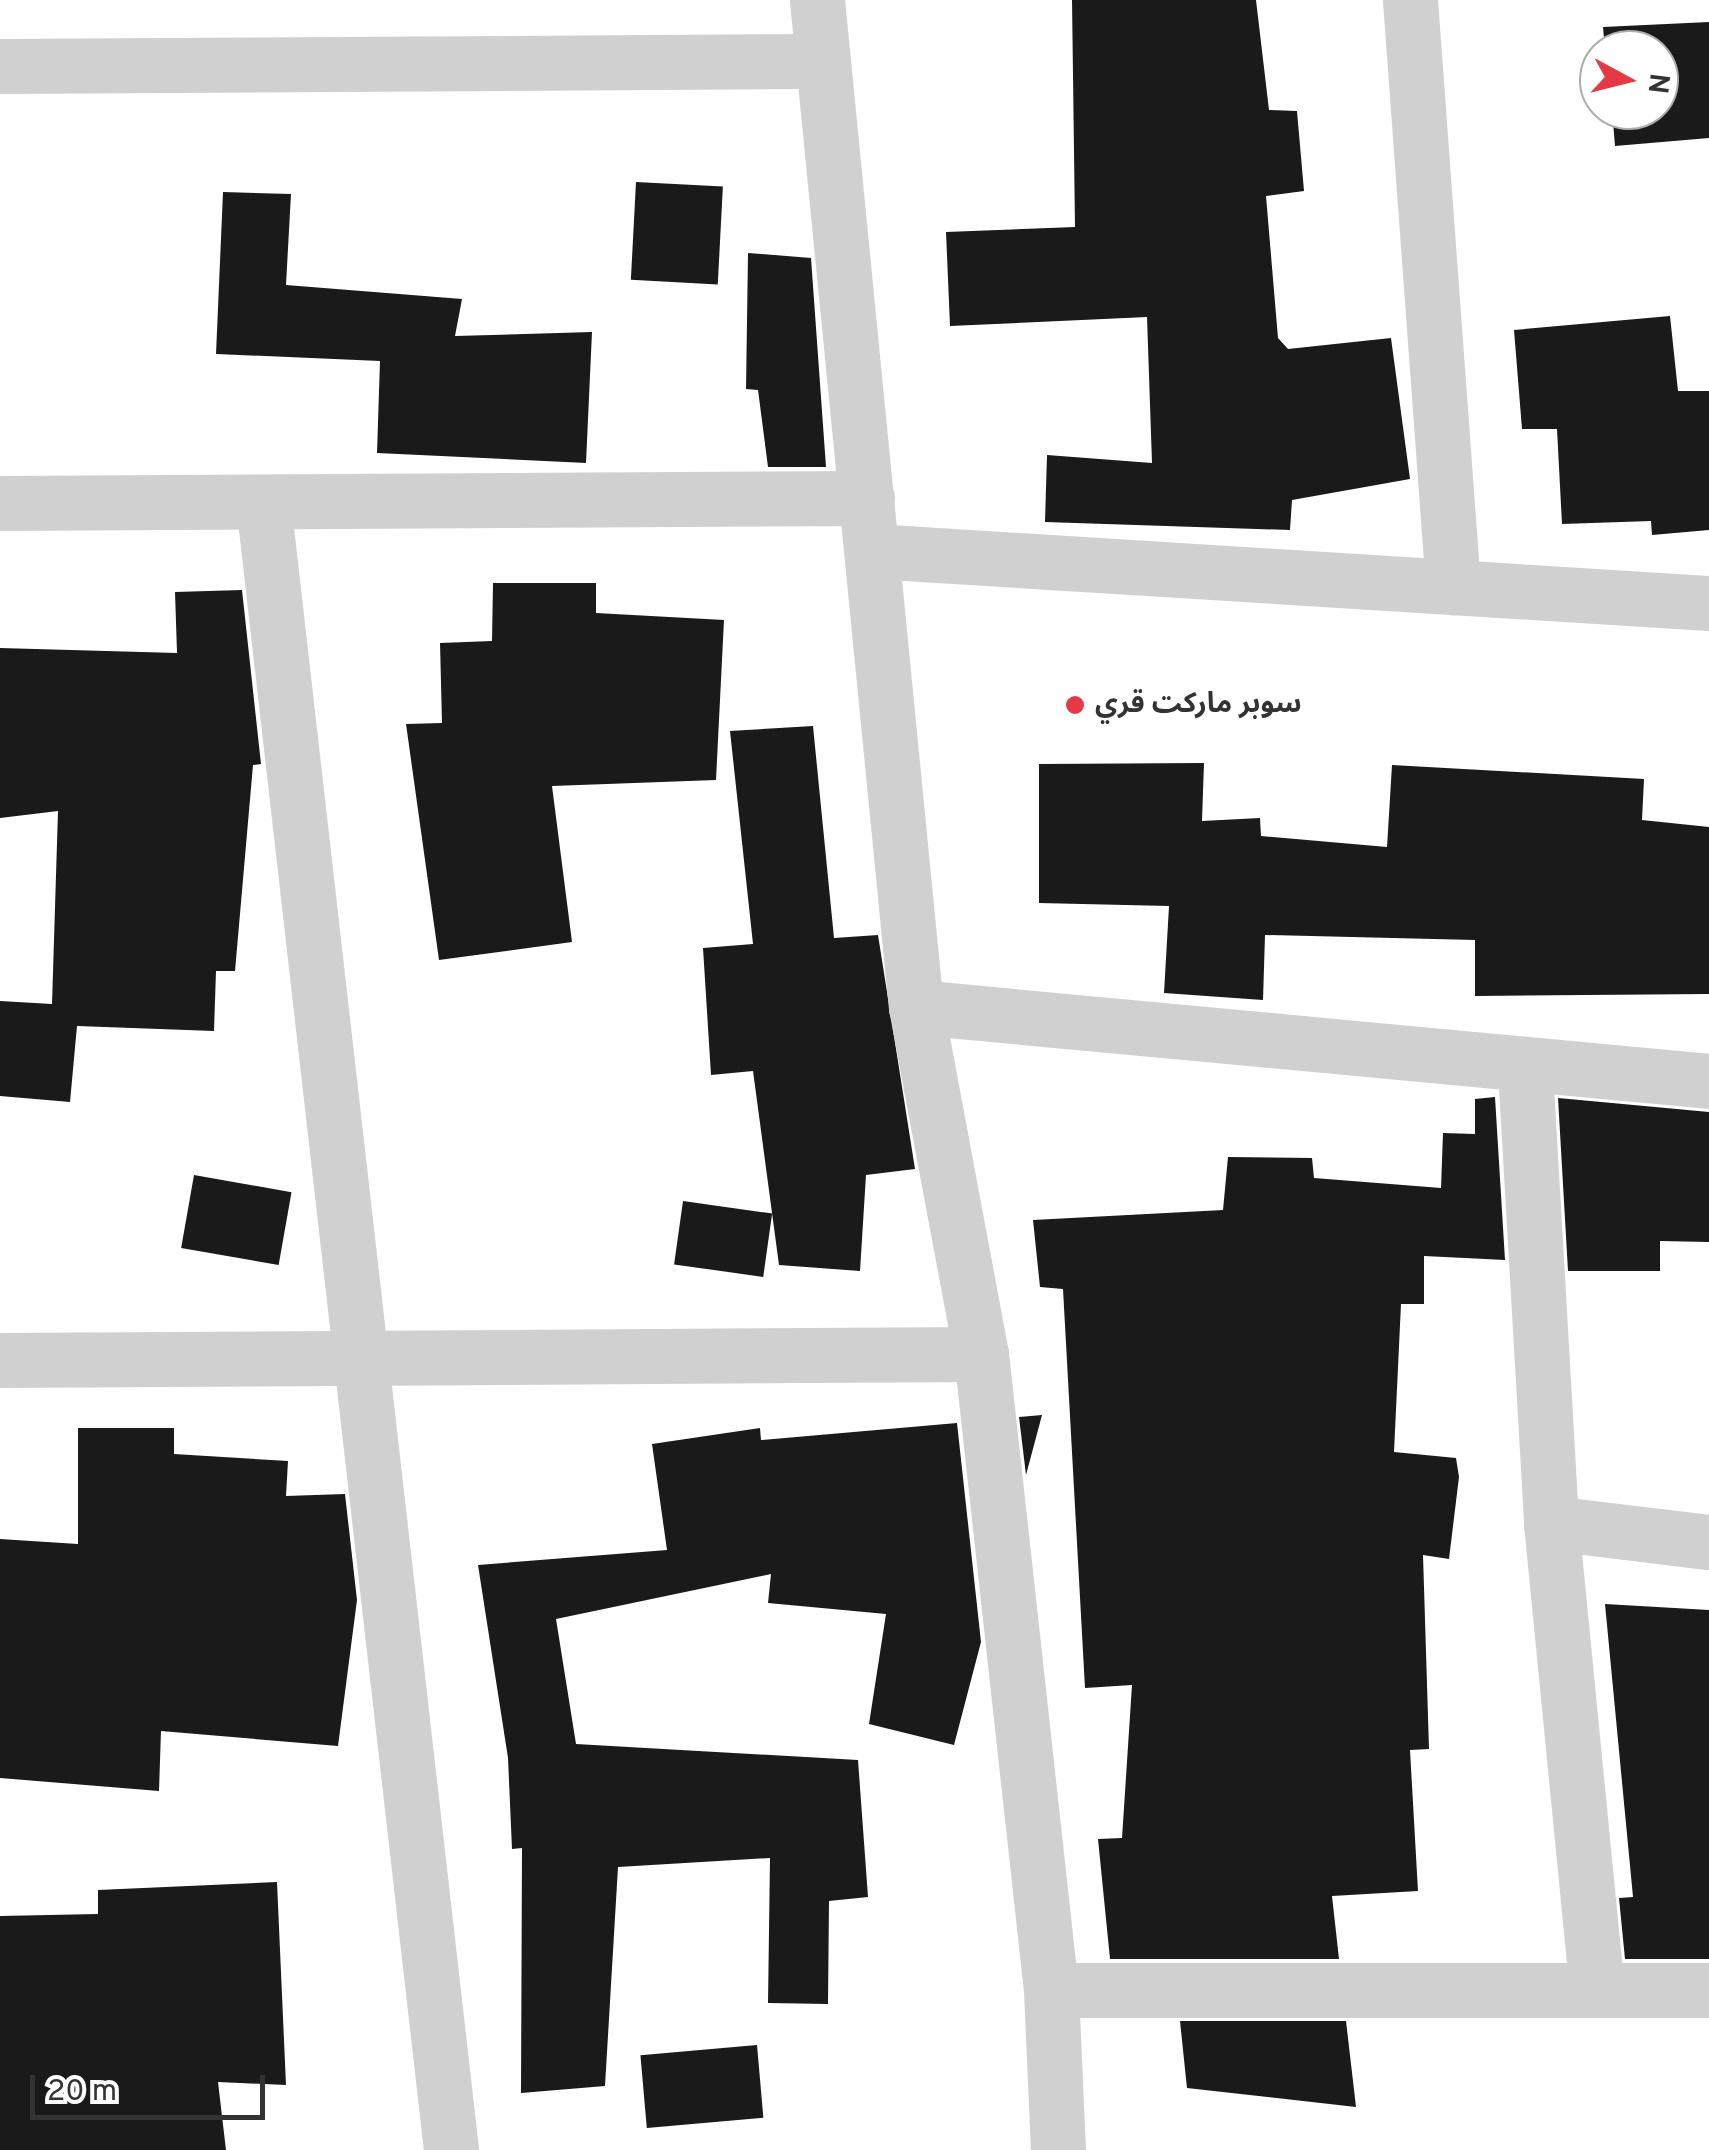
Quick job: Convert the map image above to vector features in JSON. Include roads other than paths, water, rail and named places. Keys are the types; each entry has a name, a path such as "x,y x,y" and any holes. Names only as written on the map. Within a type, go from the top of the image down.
{"street":[{"path":"817,0 916,1007 981,1354 1051,1990 1058,2150"},
{"path":"1410,0 1454,587"},
{"path":"0,66 823,61"},
{"path":"0,503 263,502 870,525 1454,587 1709,603"},
{"path":"263,502 366,1361 451,2150"},
{"path":"916,1007 1525,1069 1709,1080"},
{"path":"1525,1069 1550,1523 1596,1986"},
{"path":"0,1360 366,1361 981,1354"},
{"path":"1550,1523 1709,1542"},
{"path":"1051,1990 1596,1986 1709,1990"}],"place":[{"name":"سوبر ماركت قري","path":"1075,705"}]}
